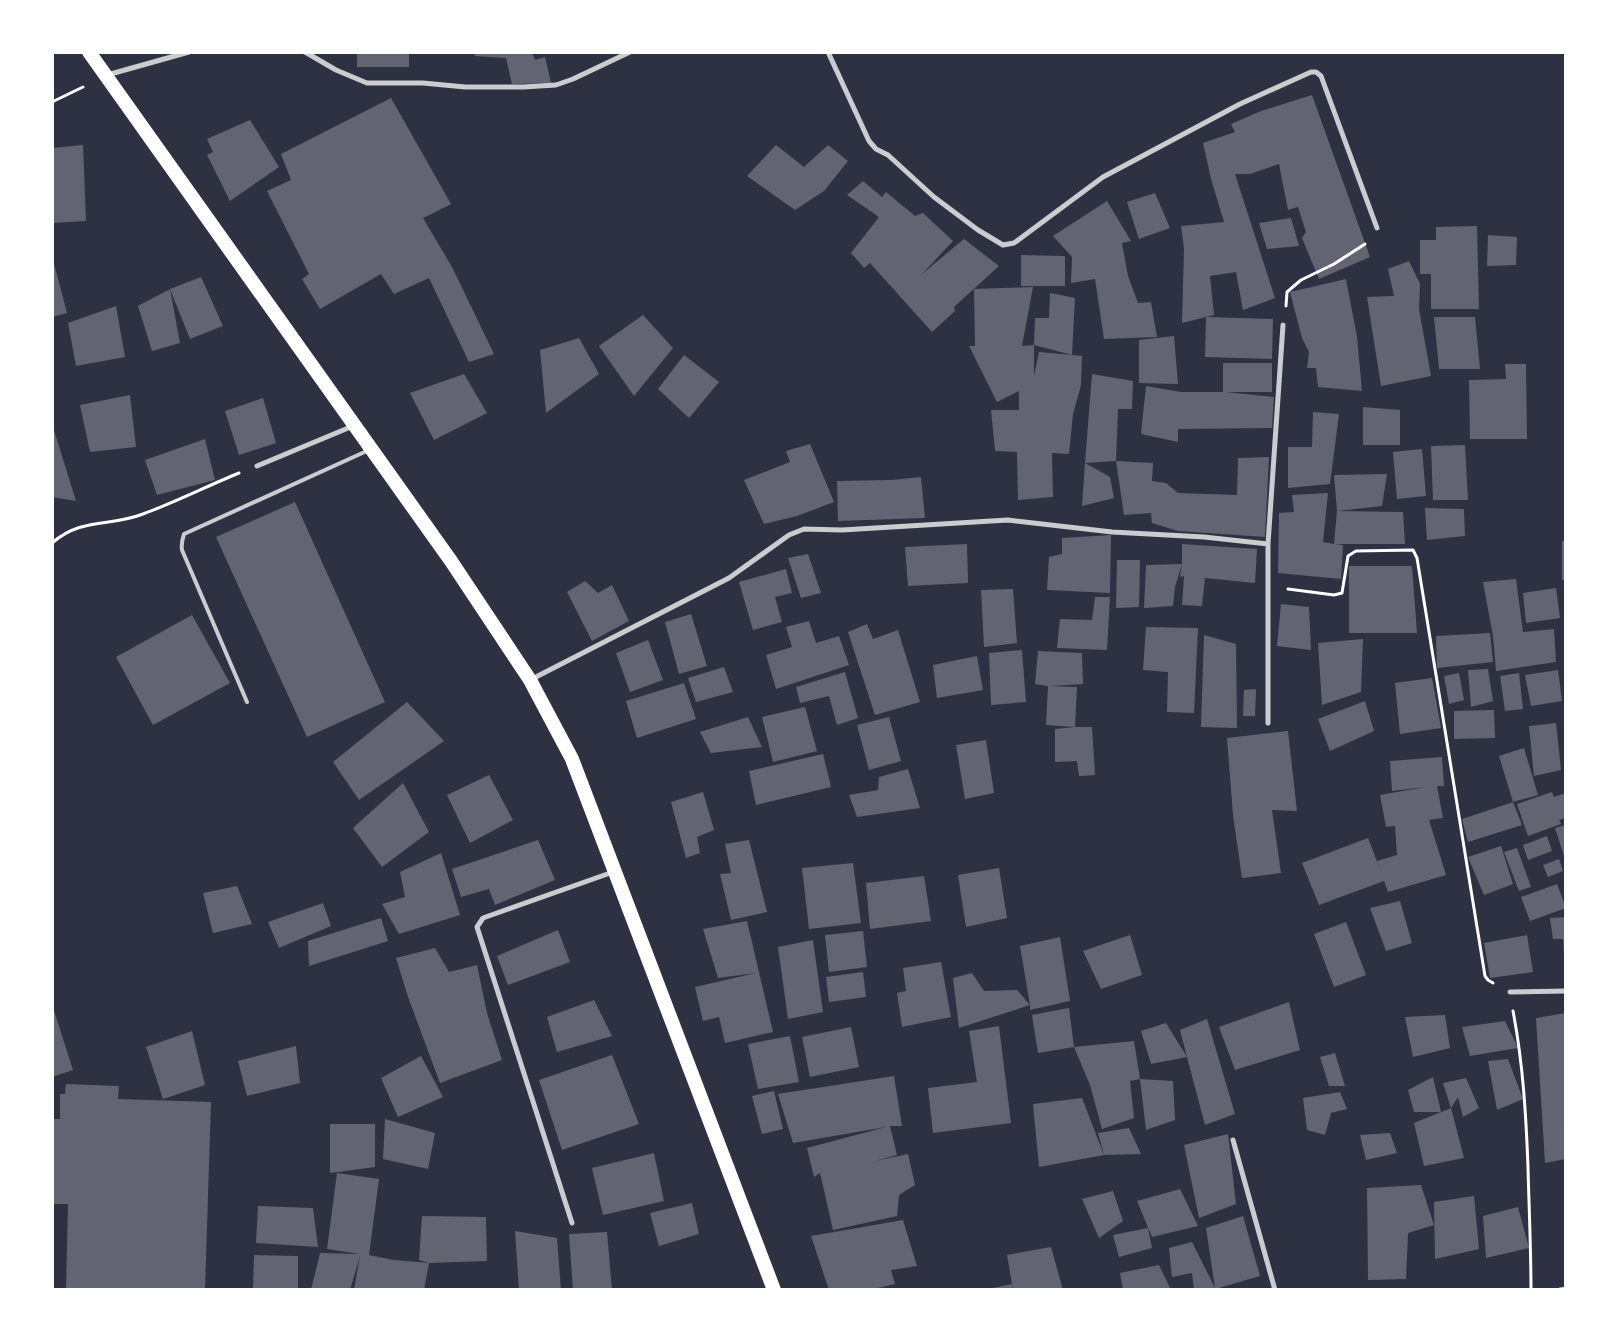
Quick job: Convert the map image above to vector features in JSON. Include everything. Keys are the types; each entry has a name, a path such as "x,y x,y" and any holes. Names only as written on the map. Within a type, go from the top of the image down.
{"highway":[{"path":"89,52 451,561 530,680 572,760 774,1290"}],"street":[{"path":"105,76 189,52"},
{"path":"305,52 336,70 367,83 423,83 465,87 556,85 574,79 630,52"},
{"path":"828,52 869,141 876,149 888,155 934,197 978,230 1003,245 1014,243 1103,177 1240,104 1311,72 1316,72 1321,76 1376,228"},
{"path":"1268,723 1268,544 1283,324"},
{"path":"257,466 354,425"},
{"path":"530,680 729,578 789,535 804,529 842,530 1008,520 1112,532 1204,537 1268,544"},
{"path":"572,1223 477,928 483,918 614,872"},
{"path":"1510,992 1566,991"},
{"path":"1233,1140 1275,1290"},
{"path":"1560,1290 1566,1289"}],"lane":[{"path":"247,702 182,550 182,538 184,534 371,449"}],"path":[{"path":"52,102 105,76"},
{"path":"1283,324 1288,292 1300,280 1334,264 1371,240 1376,228"},
{"path":"52,543 62,534 94,523 119,521 142,515 257,466"},
{"path":"1267,586 1334,595 1342,593 1348,556 1356,551 1413,550 1417,558 1485,976 1488,980 1510,992 1520,1047 1525,1100 1531,1290"}],"building":[{"path":"357,52 409,52 409,67 357,67"},
{"path":"476,52 532,52 535,60 545,57 551,83 512,84 506,58 475,56"},
{"path":"1312,95 1370,257 1319,279 1302,238 1306,232 1298,207 1288,210 1279,164 1250,174 1235,174 1275,298 1243,310 1236,272 1210,276 1214,315 1182,323 1184,249 1181,226 1224,222 1211,179 1203,143 1235,132 1231,124 1261,111"},
{"path":"391,98 451,204 423,218 452,267 494,354 469,362 429,278 394,294 381,274 320,309 302,279 309,274 267,191 291,180 281,154"},
{"path":"250,120 279,167 230,201 207,155 213,152 207,139"},
{"path":"83,145 86,221 52,223 52,148"},
{"path":"776,145 804,167 828,145 848,161 824,191 795,210 747,176"},
{"path":"863,181 882,197 886,192 915,216 923,213 953,241 922,274 964,239 999,266 954,307 955,311 932,332 870,263 864,268 851,253 879,217 847,195"},
{"path":"1155,193 1170,228 1139,239 1127,202"},
{"path":"1107,201 1131,241 1122,243 1128,276 1138,303 1151,302 1157,337 1104,339 1095,279 1071,283 1072,257 1053,236"},
{"path":"1291,218 1299,246 1267,249 1259,223"},
{"path":"1477,226 1479,309 1431,309 1431,274 1420,274 1420,240 1436,240 1436,227"},
{"path":"1488,235 1517,237 1516,265 1487,266"},
{"path":"1021,255 1065,256 1065,286 1021,286"},
{"path":"52,256 67,313 52,317"},
{"path":"1409,261 1420,284 1419,309 1431,376 1381,386 1367,297 1394,296 1388,269"},
{"path":"201,277 223,326 190,339 170,289"},
{"path":"1346,279 1357,337 1362,391 1318,387 1316,368 1307,368 1309,352 1302,338 1290,292"},
{"path":"1033,287 1022,346 1034,345 1034,376 1039,352 1082,356 1081,385 1073,414 1069,454 1052,453 1053,497 1018,500 1017,452 995,451 991,410 1019,410 1019,391 997,402 969,346 975,346 974,289"},
{"path":"170,289 180,343 152,351 138,306"},
{"path":"1050,293 1075,298 1072,355 1034,345 1035,318 1049,318"},
{"path":"116,306 125,357 76,366 68,323"},
{"path":"643,315 673,348 634,396 599,346"},
{"path":"1206,317 1273,319 1272,359 1205,357"},
{"path":"1434,317 1475,317 1480,369 1439,369"},
{"path":"1174,336 1178,384 1139,383 1139,340"},
{"path":"579,338 599,374 546,413 540,350"},
{"path":"684,355 719,382 689,418 658,389"},
{"path":"1223,363 1272,363 1272,392 1225,392 1274,397 1272,428 1178,429 1178,442 1141,434 1146,386 1181,392 1223,392"},
{"path":"1505,364 1526,364 1527,439 1470,439 1469,380 1506,379"},
{"path":"464,374 487,413 434,440 410,393"},
{"path":"1092,374 1133,381 1132,409 1118,409 1116,461 1085,463"},
{"path":"130,395 136,447 90,452 80,405"},
{"path":"263,398 276,443 239,455 225,411"},
{"path":"1363,407 1400,410 1400,445 1363,445"},
{"path":"1313,412 1339,414 1330,484 1288,488 1288,447 1312,447"},
{"path":"53,427 76,501 52,497"},
{"path":"205,439 215,480 157,495 145,460"},
{"path":"810,444 834,502 797,516 764,524 744,480 790,462 786,451"},
{"path":"1465,445 1468,500 1433,500 1431,446"},
{"path":"1422,449 1426,496 1397,499 1393,452"},
{"path":"1269,457 1265,537 1178,531 1152,523 1151,513 1124,515 1116,461 1153,463 1152,481 1166,483 1178,493 1237,495 1238,458"},
{"path":"1085,463 1110,477 1114,498 1082,506"},
{"path":"1387,474 1382,506 1337,511 1334,475"},
{"path":"921,477 925,518 838,521 837,481 891,480"},
{"path":"1328,493 1323,542 1334,544 1337,511 1403,512 1405,544 1335,544 1343,545 1341,579 1278,573 1279,513 1294,512 1292,495"},
{"path":"295,502 385,702 307,737 216,537"},
{"path":"1425,508 1464,509 1465,536 1427,540"},
{"path":"1111,535 1110,593 1047,590 1049,557 1062,554 1062,538"},
{"path":"1562,541 1566,541 1566,580 1562,580"},
{"path":"967,544 968,583 908,586 905,547"},
{"path":"1182,544 1257,549 1255,583 1205,578 1202,606 1182,605 1184,576 1180,577"},
{"path":"808,554 821,593 801,598 788,558"},
{"path":"1117,560 1140,560 1139,607 1116,608"},
{"path":"1182,564 1175,587 1173,606 1144,608 1146,565"},
{"path":"1349,566 1412,566 1417,633 1349,633"},
{"path":"786,569 792,593 775,597 782,622 753,630 739,582"},
{"path":"1516,579 1523,632 1554,629 1556,662 1496,671 1493,636 1483,582"},
{"path":"585,581 598,593 612,585 629,621 592,641 567,592"},
{"path":"1556,588 1560,618 1526,623 1523,593"},
{"path":"1013,589 1017,643 984,647 981,590"},
{"path":"1095,597 1110,597 1107,650 1057,648 1060,619 1092,620"},
{"path":"1281,604 1309,607 1311,650 1277,646"},
{"path":"691,614 707,666 679,674 665,622"},
{"path":"192,615 230,683 153,725 116,657"},
{"path":"809,621 816,643 839,636 849,665 776,689 766,655 792,647 786,627"},
{"path":"867,624 873,639 898,630 920,702 875,715 848,632"},
{"path":"1146,627 1198,628 1194,713 1167,712 1168,672 1143,670"},
{"path":"1490,633 1493,662 1437,668 1436,636"},
{"path":"1204,635 1236,644 1237,728 1201,727"},
{"path":"1363,639 1361,692 1322,705 1318,643"},
{"path":"648,640 663,680 630,692 616,653"},
{"path":"1022,650 1026,702 991,705 989,653"},
{"path":"1038,651 1082,653 1083,684 1050,686 1077,687 1075,727 1046,725 1048,686 1035,684"},
{"path":"977,656 983,690 937,698 933,665"},
{"path":"724,667 733,692 696,702 688,678"},
{"path":"1488,669 1493,701 1471,707 1468,670"},
{"path":"1558,670 1562,701 1531,706 1525,675"},
{"path":"845,672 858,718 837,725 829,696 800,703 796,687"},
{"path":"1459,673 1464,700 1449,704 1444,676"},
{"path":"1519,673 1523,709 1505,711 1500,676"},
{"path":"1432,678 1441,728 1400,734 1395,683"},
{"path":"684,683 696,719 637,738 626,701"},
{"path":"1256,689 1255,716 1243,716 1244,690"},
{"path":"1365,701 1374,731 1330,751 1318,719"},
{"path":"407,702 444,741 359,800 333,762"},
{"path":"805,707 817,751 773,762 762,717"},
{"path":"1494,710 1495,738 1454,739 1454,711"},
{"path":"748,717 762,747 711,753 700,732"},
{"path":"889,717 901,761 869,770 857,725"},
{"path":"1556,723 1561,770 1534,776 1529,726"},
{"path":"1092,727 1095,775 1079,776 1077,761 1055,762 1055,729"},
{"path":"1288,731 1297,811 1272,810 1281,873 1242,878 1233,815 1227,738"},
{"path":"986,740 994,793 965,799 956,745"},
{"path":"1524,748 1538,795 1513,802 1499,756"},
{"path":"823,754 831,787 756,805 749,771"},
{"path":"1442,757 1444,786 1437,786 1443,818 1429,820 1446,875 1388,892 1384,881 1319,905 1302,863 1368,838 1381,872 1377,861 1397,855 1395,826 1386,827 1380,795 1425,787 1392,791 1390,761"},
{"path":"908,769 920,808 857,817 849,795 878,790 879,777"},
{"path":"489,775 513,820 470,843 447,795"},
{"path":"403,783 429,832 382,867 353,828"},
{"path":"703,792 714,830 697,837 700,853 686,858 671,802"},
{"path":"1552,792 1554,797 1566,793 1566,818 1559,820 1561,824 1528,836 1517,804"},
{"path":"1513,802 1522,825 1468,842 1462,819"},
{"path":"1566,825 1566,855 1564,856 1555,828"},
{"path":"1547,836 1552,851 1528,860 1523,845"},
{"path":"538,840 555,880 495,905 489,889 461,897 452,869"},
{"path":"749,840 767,912 731,920 720,874 731,873 725,844"},
{"path":"1501,846 1513,884 1484,895 1468,857"},
{"path":"1517,848 1531,887 1519,891 1504,852"},
{"path":"441,853 460,915 399,934 382,904 405,897 400,872"},
{"path":"1559,859 1563,871 1548,877 1543,865"},
{"path":"853,863 861,923 809,929 802,868"},
{"path":"999,868 1007,918 966,927 958,875"},
{"path":"924,876 931,921 870,929 866,883"},
{"path":"1557,884 1566,908 1530,921 1521,897"},
{"path":"237,886 252,924 213,933 203,893"},
{"path":"1400,901 1412,943 1386,951 1370,908"},
{"path":"323,903 331,926 279,948 268,922"},
{"path":"1566,917 1566,954 1564,955 1563,939 1553,939 1550,918"},
{"path":"381,918 388,941 309,966 308,941"},
{"path":"747,921 773,1032 725,1043 719,1017 703,1021 695,987 756,973 718,978 703,929"},
{"path":"1346,922 1366,975 1334,987 1314,934"},
{"path":"558,930 570,962 508,985 497,956"},
{"path":"863,931 867,967 829,972 825,935"},
{"path":"1130,935 1142,975 1101,989 1083,951"},
{"path":"1527,935 1533,972 1490,978 1484,943"},
{"path":"1060,937 1070,1001 1030,1010 1020,946"},
{"path":"813,940 823,1012 788,1019 778,947"},
{"path":"435,948 449,972 477,965 487,1013 502,1060 440,1083 408,997 396,958"},
{"path":"941,962 951,1017 902,1027 897,993 906,991 903,968"},
{"path":"863,972 866,997 829,1002 826,977"},
{"path":"972,973 984,991 1017,990 1030,1005 959,1028 953,978"},
{"path":"594,1000 612,1036 557,1052 547,1017"},
{"path":"1289,1002 1300,1050 1235,1070 1219,1027"},
{"path":"52,1004 73,1070 52,1077"},
{"path":"1069,1008 1074,1047 1038,1053 1032,1015"},
{"path":"1566,1013 1566,1159 1545,1163 1536,1018"},
{"path":"1445,1015 1450,1048 1413,1057 1405,1017"},
{"path":"1207,1019 1235,1114 1205,1125 1180,1030"},
{"path":"1505,1021 1518,1048 1470,1056 1462,1027"},
{"path":"1166,1023 1187,1057 1151,1064 1141,1031"},
{"path":"999,1026 1011,1123 933,1133 928,1088 977,1082 969,1031"},
{"path":"851,1027 859,1067 810,1077 802,1037"},
{"path":"192,1031 205,1085 163,1099 146,1047"},
{"path":"790,1036 799,1082 758,1089 748,1044"},
{"path":"1134,1041 1140,1079 1130,1081 1134,1118 1102,1129 1090,1085 1074,1047"},
{"path":"296,1046 300,1083 247,1096 238,1061"},
{"path":"1335,1053 1345,1086 1329,1086 1320,1057"},
{"path":"612,1055 639,1124 562,1150 539,1080"},
{"path":"421,1056 443,1097 398,1117 381,1078"},
{"path":"1508,1059 1523,1099 1497,1110 1488,1061"},
{"path":"894,1076 902,1126 890,1126 897,1155 875,1161 908,1154 915,1185 899,1195 897,1216 833,1230 820,1173 814,1177 807,1148 886,1127 793,1143 778,1094"},
{"path":"1433,1077 1441,1112 1414,1112 1408,1090"},
{"path":"1466,1078 1479,1108 1463,1117 1458,1097 1451,1108 1443,1083"},
{"path":"1140,1079 1173,1081 1175,1120 1146,1130"},
{"path":"66,1084 119,1086 118,1099 211,1102 205,1290 66,1290 68,1204 53,1204 52,1119 60,1119 60,1094 65,1094"},
{"path":"774,1091 783,1129 762,1134 752,1096"},
{"path":"1340,1092 1347,1109 1331,1113 1325,1135 1307,1130 1303,1098"},
{"path":"1082,1098 1104,1155 1039,1167 1033,1104"},
{"path":"1451,1108 1464,1158 1424,1166 1414,1123"},
{"path":"385,1119 435,1133 428,1169 383,1159"},
{"path":"330,1124 375,1124 375,1167 330,1173"},
{"path":"1129,1128 1141,1154 1104,1155 1098,1133"},
{"path":"1390,1133 1397,1153 1366,1160 1360,1135"},
{"path":"1228,1134 1236,1204 1199,1218 1184,1145"},
{"path":"654,1153 664,1201 603,1215 592,1168"},
{"path":"337,1173 379,1179 369,1255 394,1260 429,1263 424,1290 354,1290 360,1256 350,1290 311,1290 320,1253 360,1254 327,1249"},
{"path":"1421,1185 1434,1225 1408,1233 1406,1279 1368,1280 1367,1188"},
{"path":"1180,1189 1198,1226 1152,1237 1137,1201"},
{"path":"1113,1191 1123,1221 1099,1238 1082,1199"},
{"path":"1474,1196 1479,1249 1435,1259 1434,1202"},
{"path":"692,1203 699,1234 659,1246 650,1213"},
{"path":"258,1206 313,1208 318,1247 256,1243"},
{"path":"1518,1207 1529,1248 1486,1258 1483,1216"},
{"path":"422,1216 486,1217 487,1261 429,1263 419,1260"},
{"path":"1243,1216 1260,1276 1212,1290 1194,1290 1192,1273 1172,1277 1169,1248 1192,1242 1215,1288 1206,1228"},
{"path":"903,1220 917,1266 891,1270 895,1284 870,1290 829,1290 811,1236"},
{"path":"1148,1228 1152,1248 1119,1257 1113,1235"},
{"path":"515,1231 557,1238 561,1290 519,1290"},
{"path":"607,1232 612,1290 573,1290 569,1234"},
{"path":"1051,1247 1063,1290 1013,1290 1007,1255"},
{"path":"254,1255 298,1256 298,1290 253,1290"},
{"path":"1159,1265 1171,1290 1123,1290 1120,1273"},
{"path":"1012,1284 1012,1290 988,1290 988,1289"}]}
